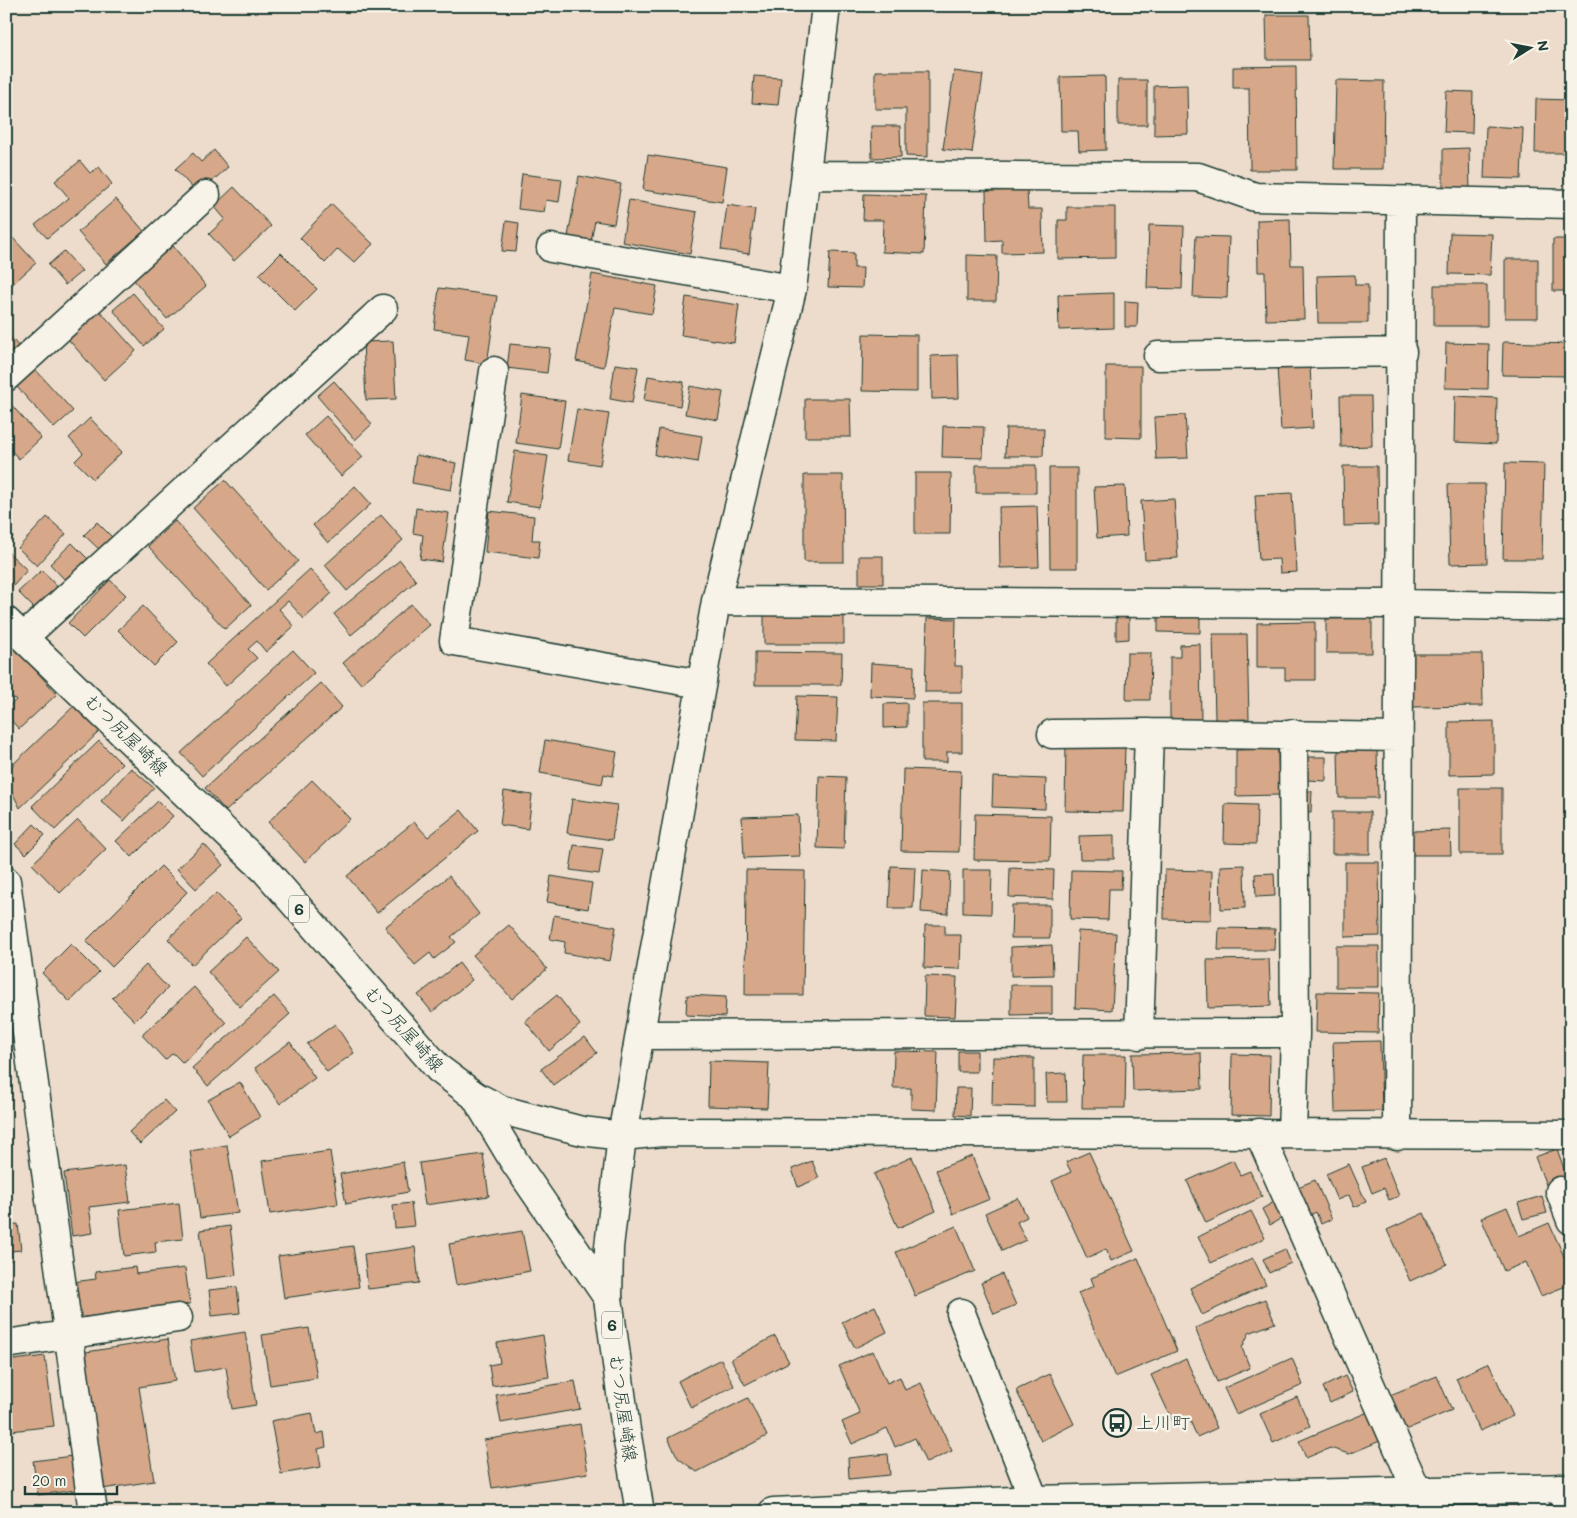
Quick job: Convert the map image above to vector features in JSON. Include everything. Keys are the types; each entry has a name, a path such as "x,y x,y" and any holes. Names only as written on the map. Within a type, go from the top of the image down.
{"main road":[{"path":"826,6 792,289 716,601 622,1136 663,1132 1259,1133 1397,1136 1571,1135"},
{"path":"806,175 1198,177 1255,197 1571,204"},
{"path":"6,377 206,195"},
{"path":"1397,1136 1398,737 1402,352 1401,201"},
{"path":"551,248 792,289"},
{"path":"15,629 383,309"},
{"path":"1158,356 1402,352"},
{"path":"494,371 454,641 701,684"},
{"path":"716,601 1400,604 1571,607"},
{"name":"むつ尻屋崎線","path":"15,629 266,871 439,1070 475,1096 502,1110 582,1131 622,1136 609,1247 608,1298 626,1430 640,1512"},
{"path":"1052,734 1150,732 1398,737"},
{"path":"1139,1035 1150,732"},
{"path":"1292,1134 1295,1033 1293,734"},
{"path":"6,881 93,1512"},
{"path":"640,1035 1139,1035 1295,1033"},
{"path":"475,1096 514,1161 608,1298"},
{"path":"1259,1133 1418,1493"},
{"path":"1560,1191 1571,1220"},
{"path":"961,1313 1034,1500"},
{"path":"6,1344 69,1336 178,1318"},
{"path":"773,1512 1034,1500 1153,1504 1418,1493 1531,1501 1567,1496"}],"building":[{"path":"1266,15 1309,15 1310,60 1267,60"},
{"path":"1296,66 1297,170 1250,170 1249,88 1233,88 1233,67"},
{"path":"875,71 928,71 928,157 906,156 906,109 875,109"},
{"path":"954,71 983,75 972,153 943,149"},
{"path":"754,76 781,78 778,105 752,103"},
{"path":"1105,76 1106,150 1079,151 1078,131 1061,131 1060,77"},
{"path":"1118,80 1147,80 1147,125 1118,125"},
{"path":"1336,80 1384,81 1383,169 1334,169"},
{"path":"1187,85 1188,134 1154,135 1154,86"},
{"path":"1446,91 1473,92 1472,133 1444,132"},
{"path":"1536,99 1571,100 1571,153 1535,153"},
{"path":"871,126 900,126 901,157 872,158"},
{"path":"1486,126 1523,128 1521,179 1484,178"},
{"path":"1469,148 1470,192 1443,193 1443,149"},
{"path":"214,150 228,167 198,194 175,169 193,153 201,162"},
{"path":"648,155 727,167 722,202 643,190"},
{"path":"80,161 90,173 99,167 112,184 47,238 35,225 69,198 55,181"},
{"path":"522,174 562,179 559,202 546,200 544,212 518,209"},
{"path":"579,176 621,184 614,224 595,221 590,246 567,242"},
{"path":"234,187 271,226 234,261 209,234 225,219 214,206"},
{"path":"1027,190 1028,209 1042,209 1043,252 1002,253 1002,240 987,241 986,191"},
{"path":"864,194 926,196 924,254 882,252 883,220 863,220"},
{"path":"116,199 144,231 106,264 78,232"},
{"path":"629,200 697,212 690,254 622,242"},
{"path":"332,204 373,244 354,263 338,249 325,263 300,238"},
{"path":"727,205 755,209 749,254 721,250"},
{"path":"1067,207 1115,207 1115,258 1058,259 1058,220 1067,220"},
{"path":"1290,219 1291,265 1303,265 1304,319 1266,320 1265,272 1258,272 1257,220"},
{"path":"506,221 519,223 516,252 502,251"},
{"path":"1149,225 1184,226 1182,289 1147,288"},
{"path":"1450,233 1492,234 1490,275 1449,274"},
{"path":"1196,236 1229,237 1227,298 1193,297"},
{"path":"13,238 36,263 6,290 6,244"},
{"path":"1553,239 1571,239 1571,291 1553,291"},
{"path":"173,246 206,286 167,319 133,279"},
{"path":"64,251 82,271 65,285 48,265"},
{"path":"830,252 854,253 854,268 863,268 862,288 828,287"},
{"path":"281,253 317,289 295,311 259,275"},
{"path":"967,255 997,256 996,301 967,301"},
{"path":"1505,259 1538,259 1538,318 1505,318"},
{"path":"592,274 657,286 652,314 615,308 604,367 576,361"},
{"path":"1355,275 1355,285 1368,285 1368,323 1318,323 1317,276"},
{"path":"1434,285 1487,285 1487,326 1434,326"},
{"path":"439,288 497,296 487,364 465,360 469,334 434,329"},
{"path":"133,293 164,329 144,346 113,310"},
{"path":"1114,293 1114,328 1059,330 1058,295"},
{"path":"686,297 739,305 734,343 681,335"},
{"path":"1125,301 1138,302 1137,327 1125,327"},
{"path":"99,310 136,351 104,380 67,338"},
{"path":"6,332 20,348 6,359"},
{"path":"863,334 917,335 917,392 862,391"},
{"path":"393,341 396,399 366,400 363,342"},
{"path":"1503,342 1571,344 1571,376 1502,375"},
{"path":"1446,343 1489,344 1488,389 1445,388"},
{"path":"510,344 550,348 547,373 507,368"},
{"path":"958,355 959,398 932,399 931,356"},
{"path":"615,364 638,367 632,403 610,399"},
{"path":"1310,365 1313,428 1281,430 1277,367"},
{"path":"1106,366 1141,366 1141,438 1106,437"},
{"path":"35,369 73,411 54,428 16,386"},
{"path":"648,376 684,382 680,406 644,400"},
{"path":"334,381 372,424 355,440 317,396"},
{"path":"690,386 723,392 718,420 685,414"},
{"path":"522,395 565,401 558,449 516,443"},
{"path":"1340,396 1371,396 1372,446 1341,447"},
{"path":"1455,396 1497,398 1496,444 1454,442"},
{"path":"805,399 850,399 851,437 805,437"},
{"path":"7,400 41,438 19,459 6,445"},
{"path":"577,409 609,414 600,465 568,460"},
{"path":"1185,415 1188,458 1156,459 1154,417"},
{"path":"326,416 363,457 341,476 305,435"},
{"path":"90,418 122,452 93,479 75,461 83,453 69,438"},
{"path":"943,426 984,427 983,458 942,457"},
{"path":"1006,428 1044,428 1043,456 1005,456"},
{"path":"659,429 702,436 698,462 655,455"},
{"path":"515,451 548,456 540,507 507,502"},
{"path":"416,455 456,463 451,490 412,483"},
{"path":"1505,463 1544,464 1542,559 1503,559"},
{"path":"976,465 1036,465 1036,493 976,493"},
{"path":"1343,466 1377,466 1378,525 1344,526"},
{"path":"1049,468 1077,468 1077,568 1050,568"},
{"path":"915,473 951,473 950,534 915,534"},
{"path":"804,475 843,475 844,562 804,562"},
{"path":"225,480 298,561 266,590 193,508"},
{"path":"1448,484 1485,484 1487,563 1450,564"},
{"path":"355,486 371,504 328,543 313,525"},
{"path":"1125,486 1127,536 1097,538 1094,487"},
{"path":"1292,493 1297,572 1280,573 1279,559 1259,560 1255,495"},
{"path":"1174,499 1178,558 1145,560 1141,501"},
{"path":"1037,506 1039,567 1000,568 999,507"},
{"path":"416,508 449,513 442,562 420,559 423,535 413,533"},
{"path":"489,511 534,516 532,540 540,540 538,558 485,552"},
{"path":"381,515 403,540 347,591 325,565"},
{"path":"47,517 66,534 37,566 18,548"},
{"path":"175,521 251,605 225,629 148,546"},
{"path":"97,522 115,540 103,553 84,535"},
{"path":"6,529 13,537 6,542"},
{"path":"72,543 88,559 65,580 50,564"},
{"path":"8,552 27,570 9,591 6,588"},
{"path":"859,556 883,556 883,584 859,584"},
{"path":"400,560 416,581 351,635 334,614"},
{"path":"310,569 332,593 304,619 288,601 279,609 294,626 266,652 257,641 248,649 257,658 226,686 206,664"},
{"path":"42,570 59,589 36,610 18,592"},
{"path":"110,580 126,595 83,638 68,623"},
{"path":"411,604 430,625 361,684 343,663"},
{"path":"143,606 178,642 154,666 118,630"},
{"path":"1158,613 1200,615 1200,633 1158,632"},
{"path":"1116,614 1129,614 1129,639 1116,640"},
{"path":"764,615 844,615 844,644 764,644"},
{"path":"927,618 956,619 955,666 962,666 962,692 925,692"},
{"path":"1372,618 1372,653 1326,653 1326,619"},
{"path":"1315,622 1315,680 1285,680 1285,668 1257,668 1257,623"},
{"path":"1213,634 1247,634 1249,719 1215,720"},
{"path":"11,643 57,694 19,729 6,715 6,709 16,700 6,690 6,648"},
{"path":"1200,644 1201,722 1170,722 1170,657 1180,657 1180,645"},
{"path":"293,650 314,673 202,776 181,753"},
{"path":"755,652 842,653 841,685 755,685"},
{"path":"1127,653 1151,653 1150,700 1126,700"},
{"path":"1410,654 1482,654 1483,706 1411,707"},
{"path":"871,663 914,666 913,698 870,696"},
{"path":"321,683 342,707 226,811 205,788"},
{"path":"797,696 838,697 836,741 795,740"},
{"path":"77,703 102,729 20,808 6,780 6,771"},
{"path":"907,703 907,727 884,728 884,704"},
{"path":"922,703 962,703 962,752 947,752 947,762 922,762"},
{"path":"1494,721 1494,774 1449,775 1449,722"},
{"path":"545,740 617,752 613,776 604,774 602,784 540,773"},
{"path":"99,741 122,764 55,830 32,806"},
{"path":"1066,744 1125,746 1123,812 1065,811"},
{"path":"1278,749 1279,795 1236,796 1236,750"},
{"path":"1377,749 1378,798 1339,798 1338,750"},
{"path":"1307,757 1326,757 1326,781 1307,780"},
{"path":"131,768 154,788 124,821 101,801"},
{"path":"903,769 961,771 959,852 901,851"},
{"path":"819,776 846,777 844,849 817,848"},
{"path":"993,777 1046,779 1045,809 992,807"},
{"path":"312,780 350,819 305,862 268,822"},
{"path":"1460,788 1502,788 1502,854 1460,854"},
{"path":"504,791 532,795 528,829 500,825"},
{"path":"1303,791 1312,791 1311,812 1301,812"},
{"path":"572,799 617,805 612,840 567,833"},
{"path":"158,801 173,816 132,857 116,841"},
{"path":"1225,804 1257,805 1256,844 1224,843"},
{"path":"461,810 478,831 377,913 347,876 414,822 428,837"},
{"path":"1332,812 1370,812 1370,854 1332,854"},
{"path":"975,814 1051,816 1050,861 974,860"},
{"path":"798,815 800,856 744,858 742,817"},
{"path":"78,820 106,849 60,893 32,864"},
{"path":"34,824 45,835 26,854 15,844"},
{"path":"1450,830 1451,855 1410,855 1410,831"},
{"path":"1114,835 1114,859 1080,859 1079,836"},
{"path":"204,844 223,865 196,889 177,869"},
{"path":"574,845 603,849 599,874 570,870"},
{"path":"1345,862 1379,862 1380,936 1345,937"},
{"path":"1244,865 1245,908 1221,909 1220,866"},
{"path":"161,866 187,892 112,967 86,941"},
{"path":"891,866 915,867 913,908 889,908"},
{"path":"1010,868 1054,870 1053,899 1009,897"},
{"path":"746,870 805,871 803,995 745,995"},
{"path":"923,870 950,872 948,914 921,912"},
{"path":"963,870 992,870 991,914 963,913"},
{"path":"1071,870 1122,871 1121,889 1109,889 1108,920 1070,919"},
{"path":"1165,870 1212,871 1211,920 1164,919"},
{"path":"1274,873 1275,896 1256,897 1255,874"},
{"path":"449,876 479,914 451,937 456,942 434,959 430,953 415,965 385,927"},
{"path":"551,876 592,883 588,909 547,902"},
{"path":"216,893 241,918 192,965 168,939"},
{"path":"1012,905 1050,905 1050,938 1011,938"},
{"path":"554,915 616,927 610,961 564,953 565,942 550,939"},
{"path":"509,925 547,969 512,999 473,955"},
{"path":"925,925 945,925 945,935 961,935 960,969 924,968"},
{"path":"1219,928 1275,929 1274,950 1218,950"},
{"path":"1078,931 1116,933 1112,1010 1075,1008"},
{"path":"246,937 279,972 240,1007 208,972"},
{"path":"71,944 99,972 70,1002 42,973"},
{"path":"1052,945 1053,975 1011,976 1011,947"},
{"path":"1336,946 1379,946 1379,987 1336,987"},
{"path":"1269,959 1271,1006 1208,1008 1207,960"},
{"path":"459,963 472,980 432,1012 418,995"},
{"path":"146,965 168,988 135,1021 112,998"},
{"path":"925,976 957,977 955,1017 924,1016"},
{"path":"1011,985 1052,985 1052,1014 1011,1015"},
{"path":"194,987 226,1023 183,1063 173,1053 165,1060 142,1035"},
{"path":"1317,992 1379,993 1378,1033 1316,1032"},
{"path":"557,995 580,1025 549,1051 525,1021"},
{"path":"687,995 726,997 725,1017 686,1015"},
{"path":"274,996 290,1014 208,1086 192,1068"},
{"path":"335,1024 354,1053 327,1072 307,1044"},
{"path":"585,1037 597,1053 553,1085 541,1069"},
{"path":"1380,1041 1382,1111 1335,1112 1333,1042"},
{"path":"290,1042 315,1078 280,1104 255,1068"},
{"path":"894,1051 938,1052 936,1110 911,1109 911,1088 893,1088"},
{"path":"958,1051 977,1051 977,1072 958,1072"},
{"path":"1201,1053 1202,1089 1133,1091 1132,1054"},
{"path":"1232,1054 1270,1055 1269,1116 1231,1115"},
{"path":"1083,1055 1126,1055 1125,1108 1082,1108"},
{"path":"993,1057 1034,1058 1034,1107 992,1106"},
{"path":"709,1061 769,1063 767,1108 708,1106"},
{"path":"1066,1073 1067,1102 1047,1102 1046,1074"},
{"path":"240,1082 260,1117 229,1136 208,1100"},
{"path":"956,1088 971,1088 970,1116 955,1115"},
{"path":"164,1100 175,1112 140,1144 129,1132"},
{"path":"227,1145 238,1213 200,1218 190,1151"},
{"path":"1557,1149 1567,1177 1546,1185 1535,1157"},
{"path":"330,1151 338,1204 270,1214 262,1161"},
{"path":"1089,1152 1134,1251 1111,1261 1106,1249 1087,1258 1052,1181 1071,1172 1066,1162"},
{"path":"483,1154 489,1196 425,1205 419,1163"},
{"path":"972,1156 990,1199 953,1214 936,1170"},
{"path":"912,1157 936,1211 898,1228 874,1174"},
{"path":"1384,1158 1399,1196 1389,1200 1384,1188 1372,1193 1362,1167"},
{"path":"1233,1160 1240,1175 1250,1171 1262,1197 1206,1223 1187,1181"},
{"path":"812,1161 819,1178 798,1187 792,1169"},
{"path":"403,1162 408,1192 346,1204 340,1174"},
{"path":"1349,1164 1366,1202 1354,1207 1349,1195 1337,1200 1326,1174"},
{"path":"125,1165 130,1202 89,1207 93,1233 72,1236 64,1173"},
{"path":"1315,1180 1332,1219 1321,1224 1316,1212 1306,1217 1293,1189"},
{"path":"1542,1196 1547,1213 1523,1219 1518,1203"},
{"path":"1018,1198 1027,1217 1017,1222 1026,1240 1002,1251 985,1213"},
{"path":"1274,1202 1282,1218 1270,1225 1262,1209"},
{"path":"179,1203 183,1239 155,1242 156,1252 124,1256 119,1210"},
{"path":"411,1203 414,1226 395,1228 393,1205"},
{"path":"1507,1207 1519,1236 1549,1223 1571,1272 1571,1284 1541,1296 1526,1262 1504,1271 1481,1218"},
{"path":"1251,1211 1265,1238 1211,1263 1198,1237"},
{"path":"1424,1213 1447,1264 1410,1281 1387,1230"},
{"path":"18,1224 21,1250 11,1251 12,1260 6,1261 6,1225"},
{"path":"230,1226 236,1275 206,1279 200,1230"},
{"path":"956,1226 975,1271 915,1296 896,1252"},
{"path":"522,1231 530,1271 456,1285 449,1244"},
{"path":"353,1246 359,1287 284,1298 278,1256"},
{"path":"415,1247 419,1283 368,1289 364,1254"},
{"path":"1285,1249 1291,1263 1269,1273 1263,1259"},
{"path":"1138,1258 1177,1351 1115,1377 1078,1293 1094,1286 1091,1278"},
{"path":"1253,1258 1266,1285 1202,1315 1190,1288"},
{"path":"135,1267 136,1274 185,1268 190,1304 78,1318 73,1282 96,1279 95,1272"},
{"path":"1002,1274 1016,1305 994,1314 981,1283"},
{"path":"237,1287 240,1313 212,1316 209,1290"},
{"path":"1265,1299 1275,1323 1249,1333 1242,1348 1250,1368 1217,1382 1195,1328"},
{"path":"875,1306 887,1332 855,1348 842,1322"},
{"path":"309,1328 317,1378 270,1385 262,1335"},
{"path":"245,1332 256,1405 232,1409 226,1367 195,1372 190,1341"},
{"path":"543,1335 549,1377 492,1386 489,1365 500,1363 497,1343"},
{"path":"775,1336 789,1362 745,1385 731,1359"},
{"path":"168,1339 175,1381 139,1387 154,1481 102,1489 80,1353"},
{"path":"873,1351 887,1383 900,1377 905,1390 921,1383 952,1451 926,1463 915,1438 895,1447 887,1428 852,1444 842,1422 860,1414 839,1366"},
{"path":"45,1356 54,1426 11,1431 6,1391 6,1361"},
{"path":"1292,1358 1303,1385 1236,1414 1224,1388"},
{"path":"721,1359 734,1386 691,1408 678,1381"},
{"path":"1186,1359 1217,1428 1197,1437 1189,1418 1174,1424 1151,1375"},
{"path":"1489,1363 1513,1416 1480,1431 1456,1378"},
{"path":"1050,1374 1074,1424 1041,1441 1016,1390"},
{"path":"1345,1376 1353,1392 1330,1403 1323,1387"},
{"path":"1437,1376 1452,1410 1405,1430 1390,1395"},
{"path":"575,1381 580,1409 501,1423 496,1395"},
{"path":"1297,1397 1310,1426 1273,1443 1260,1414"},
{"path":"748,1398 767,1436 697,1472 678,1458 668,1438"},
{"path":"1368,1412 1380,1441 1349,1454 1330,1448 1306,1458 1299,1441"},
{"path":"312,1413 316,1434 324,1432 326,1447 318,1449 321,1467 281,1474 271,1421"},
{"path":"580,1424 588,1473 492,1488 484,1440"},
{"path":"888,1454 890,1475 849,1479 848,1458"},
{"path":"72,1456 76,1490 38,1495 33,1461"}],"place":[{"name":"上川町","path":"1117,1423"}]}
